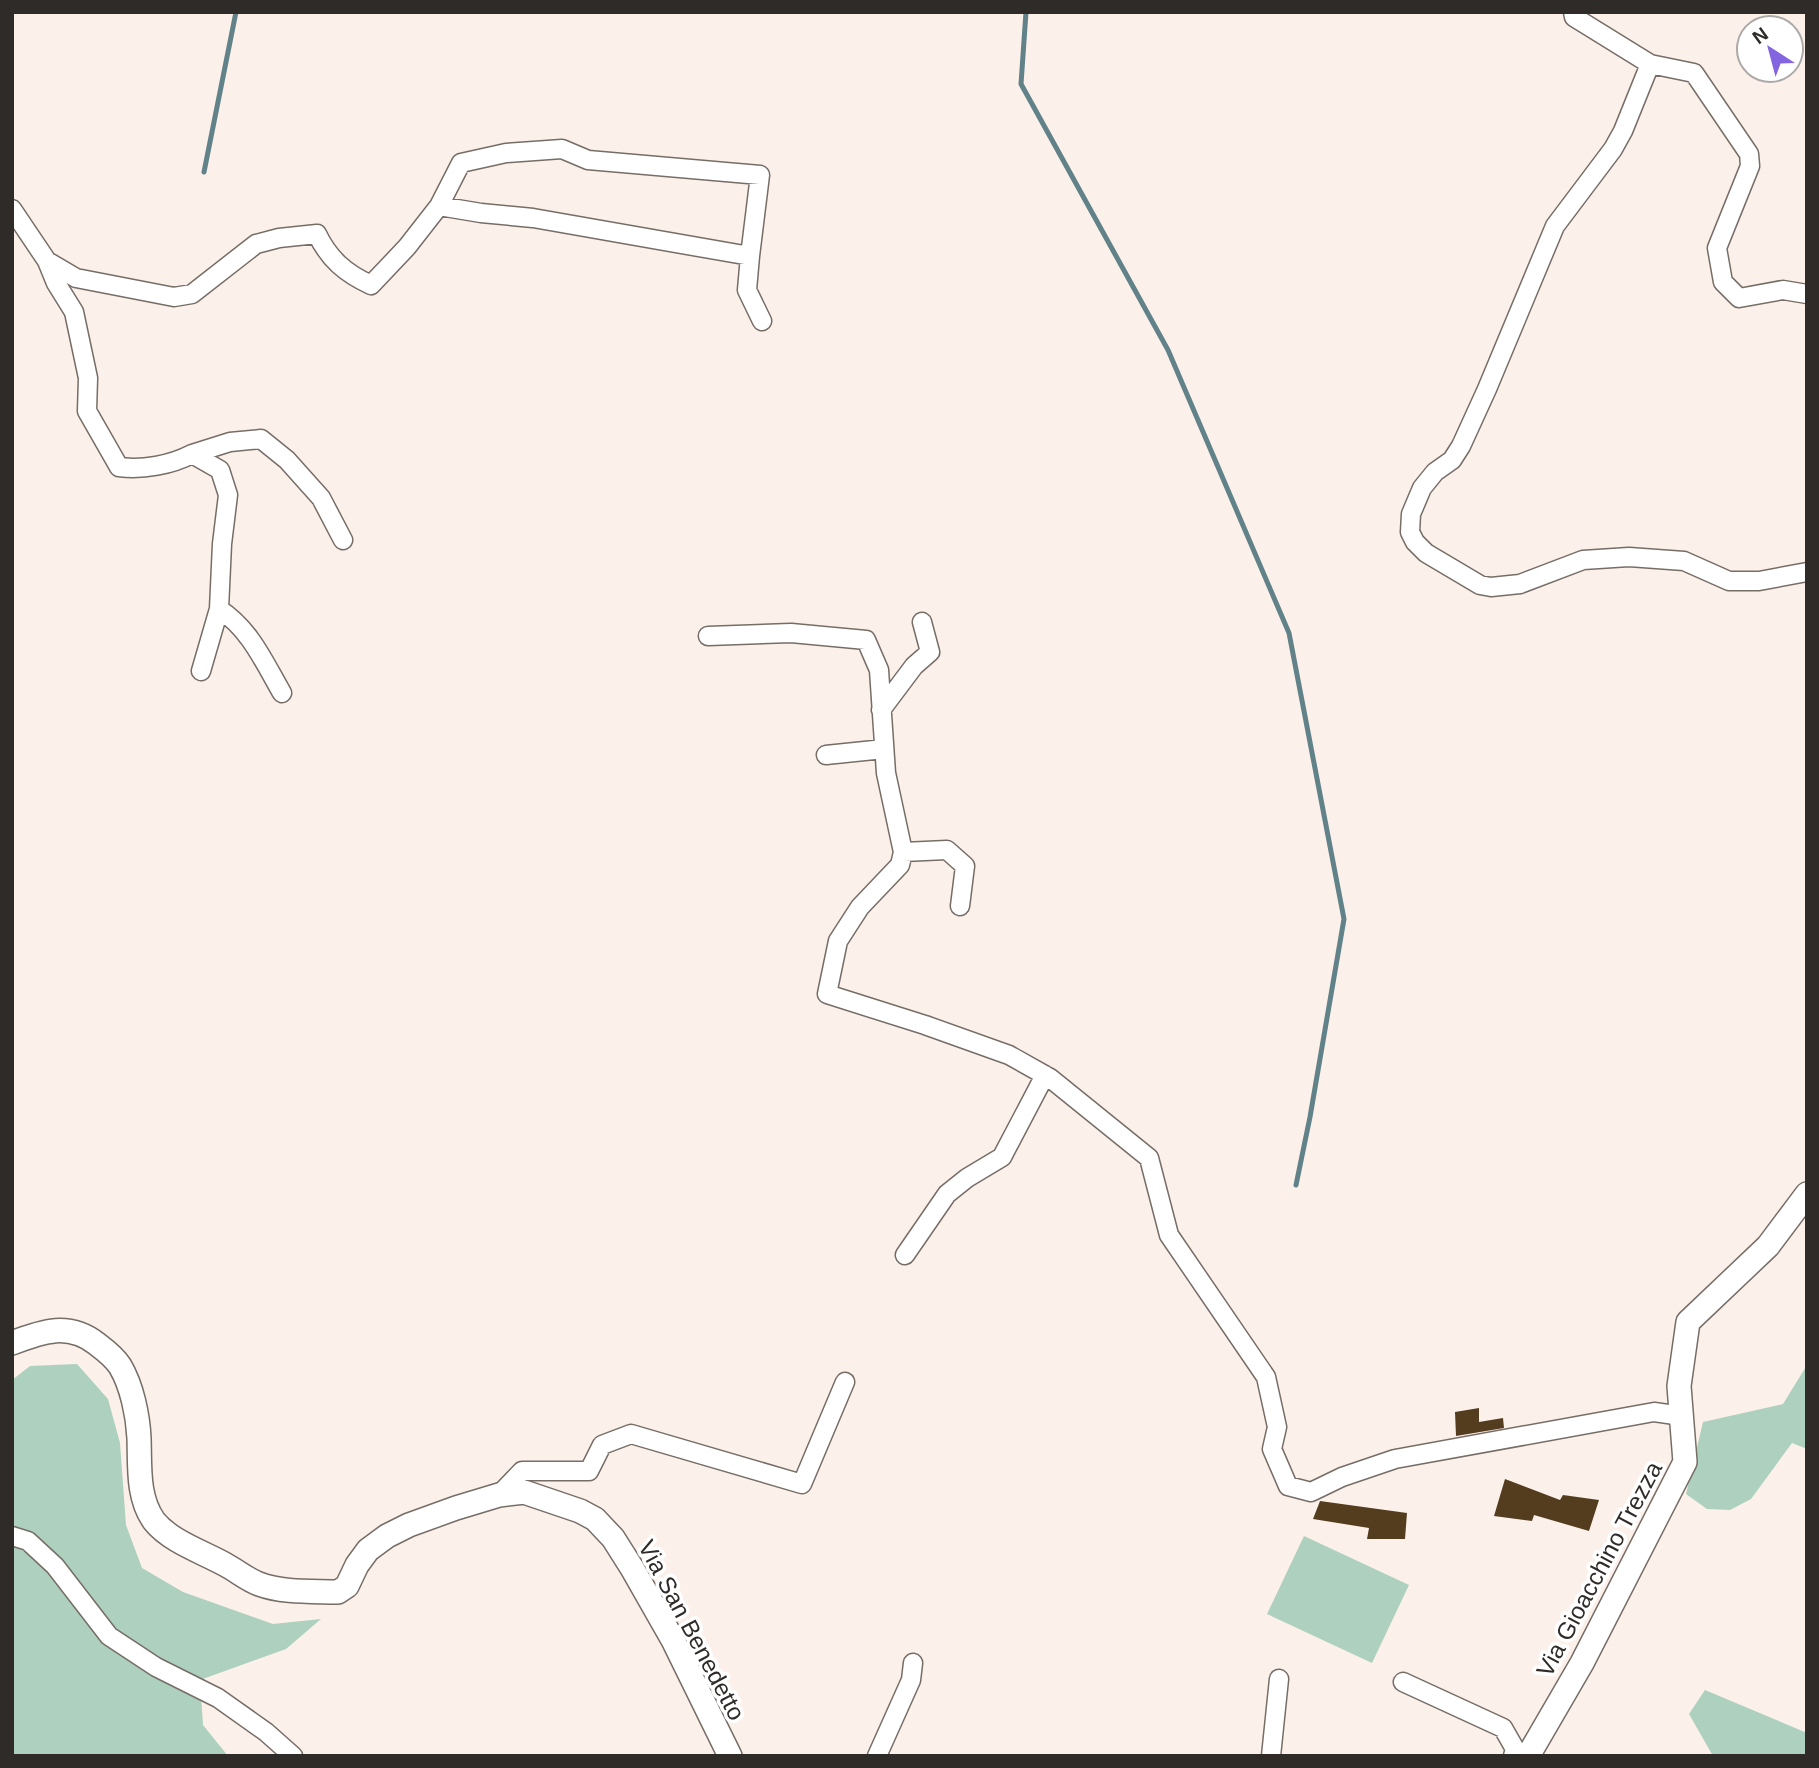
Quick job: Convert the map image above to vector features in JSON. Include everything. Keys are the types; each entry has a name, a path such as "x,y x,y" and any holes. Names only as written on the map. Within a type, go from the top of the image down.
{"street":[{"path":"1573,12 1574,17 1650,64 1694,73 1749,154 1750,166 1717,248 1723,282 1739,298 1783,290 1807,294"},
{"path":"1650,64 1613,149 1555,226 1461,446 1423,488 1411,513 1410,532 1426,553 1472,581 1491,587 1520,584 1583,560 1629,557 1684,561 1729,580 1759,581 1807,572"},
{"path":"47,261 76,278 174,298 192,294 256,244 279,238 317,234 327,253 350,275 370,285 407,247 439,206 461,163 506,153 562,149 588,160 760,175 747,290 762,321"},
{"path":"439,206 481,214 533,218 750,256"},
{"path":"12,209 47,261 56,283 74,313 88,378 87,411 119,467 136,469 181,460 230,442 261,439 287,460 321,498 343,540"},
{"path":"192,454 220,470 228,495 222,544 219,609 201,671"},
{"path":"219,609 236,620 253,641 282,692"},
{"path":"881,710 914,666 930,652 922,622"},
{"path":"708,636 791,633 866,640 879,670 886,773 903,852 900,865 860,907 838,941 827,994 1009,1055 1045,1075 1149,1158 1169,1235 1266,1377 1276,1427 1272,1449 1287,1486 1311,1492 1342,1476 1395,1459 1654,1412 1682,1416"},
{"path":"826,755 884,749"},
{"path":"903,852 947,850 965,866 960,906"},
{"path":"905,1255 947,1194 967,1178 1002,1157 1045,1075"},
{"name":"Via Gioacchino Trezza","path":"1528,1756 1582,1663 1685,1462 1679,1386 1688,1322 1768,1246 1807,1194"},
{"name":"Via San Benedetto","path":"12,1343 37,1334 64,1329 87,1336 104,1350 120,1366 132,1399 138,1434 139,1478 145,1506 155,1522 169,1534 258,1584 291,1590 338,1592 346,1586 368,1550 387,1536 409,1525 499,1495 524,1492 580,1511 595,1519 613,1538 673,1640 730,1756"},
{"path":"499,1495 522,1471 589,1471 602,1446 631,1434 802,1484 845,1382"},
{"path":"12,1536 28,1541 55,1566 109,1636 156,1667 218,1698 266,1732 293,1756"},
{"path":"877,1756 911,1680 913,1663"},
{"path":"1270,1756 1279,1678"},
{"path":"1403,1682 1503,1728 1514,1749 1513,1756"}],"green space":[{"path":"77,1364 108,1399 120,1443 126,1525 142,1568 183,1592 273,1624 321,1619 286,1649 200,1680 203,1725 228,1756 12,1756 12,1380 30,1366"},
{"path":"1807,1365 1807,1449 1792,1443 1751,1499 1730,1510 1707,1509 1686,1494 1703,1422 1783,1404"},
{"path":"1304,1536 1409,1585 1372,1663 1267,1614"},
{"path":"1705,1690 1807,1733 1807,1756 1713,1756 1689,1714"}],"building":[{"path":"1479,1408 1479,1422 1503,1418 1504,1428 1456,1436 1455,1412"},
{"path":"1505,1479 1560,1500 1563,1495 1599,1500 1589,1531 1534,1515 1532,1521 1494,1516"},
{"path":"1320,1501 1407,1513 1405,1539 1367,1539 1369,1528 1313,1519"}],"waterway":[{"path":"204,172 236,12"},
{"path":"1026,12 1021,84 1168,350 1289,633 1344,919 1296,1185"}]}
